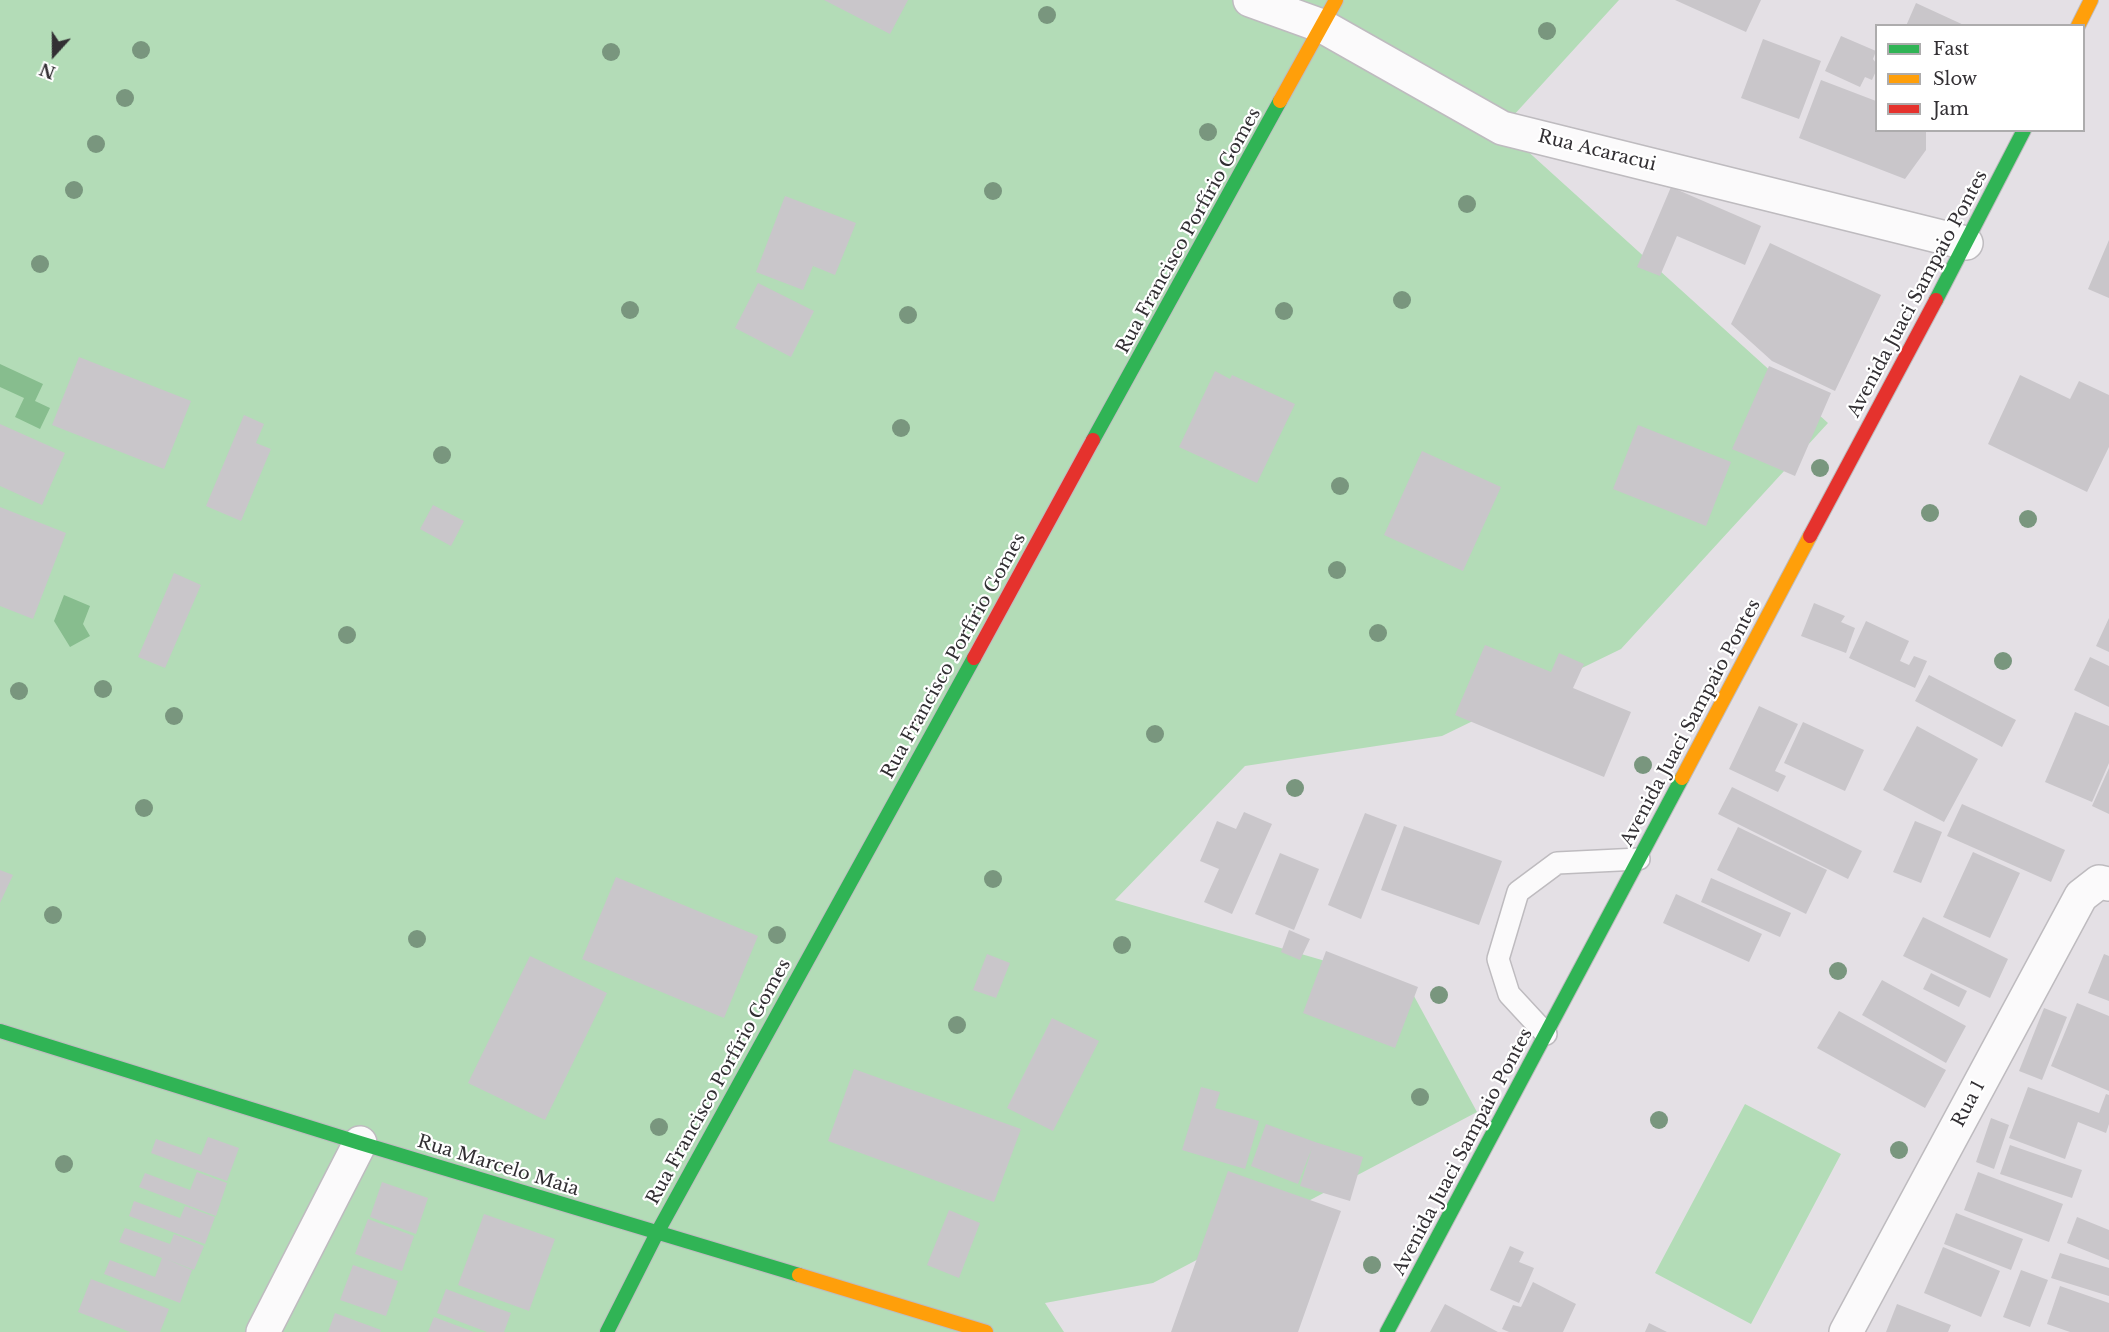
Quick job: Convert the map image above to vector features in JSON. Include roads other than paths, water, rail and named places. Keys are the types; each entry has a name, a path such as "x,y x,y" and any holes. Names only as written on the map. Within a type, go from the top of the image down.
{"street":[{"name":"Rua Acaracui","path":"1250,0 1329,13 1502,128 1966,243"},
{"path":"2079,24 2091,0"},
{"name":"Rua Francisco Porfírio Gomes","path":"607,1332 657,1233 1329,13"},
{"name":"Avenida Juaci Sampaio Pontes","path":"1387,1332 2023,132"},
{"name":"Rua 1","path":"1846,1332 2081,896 2104,883"},
{"name":"Rua Marcelo Maia","path":"0,1031 360,1143 986,1332"},
{"path":"263,1332 360,1143"}],"lane":[{"path":"1546,1034 1509,994 1498,959 1518,892 1557,863 1639,859"}]}
